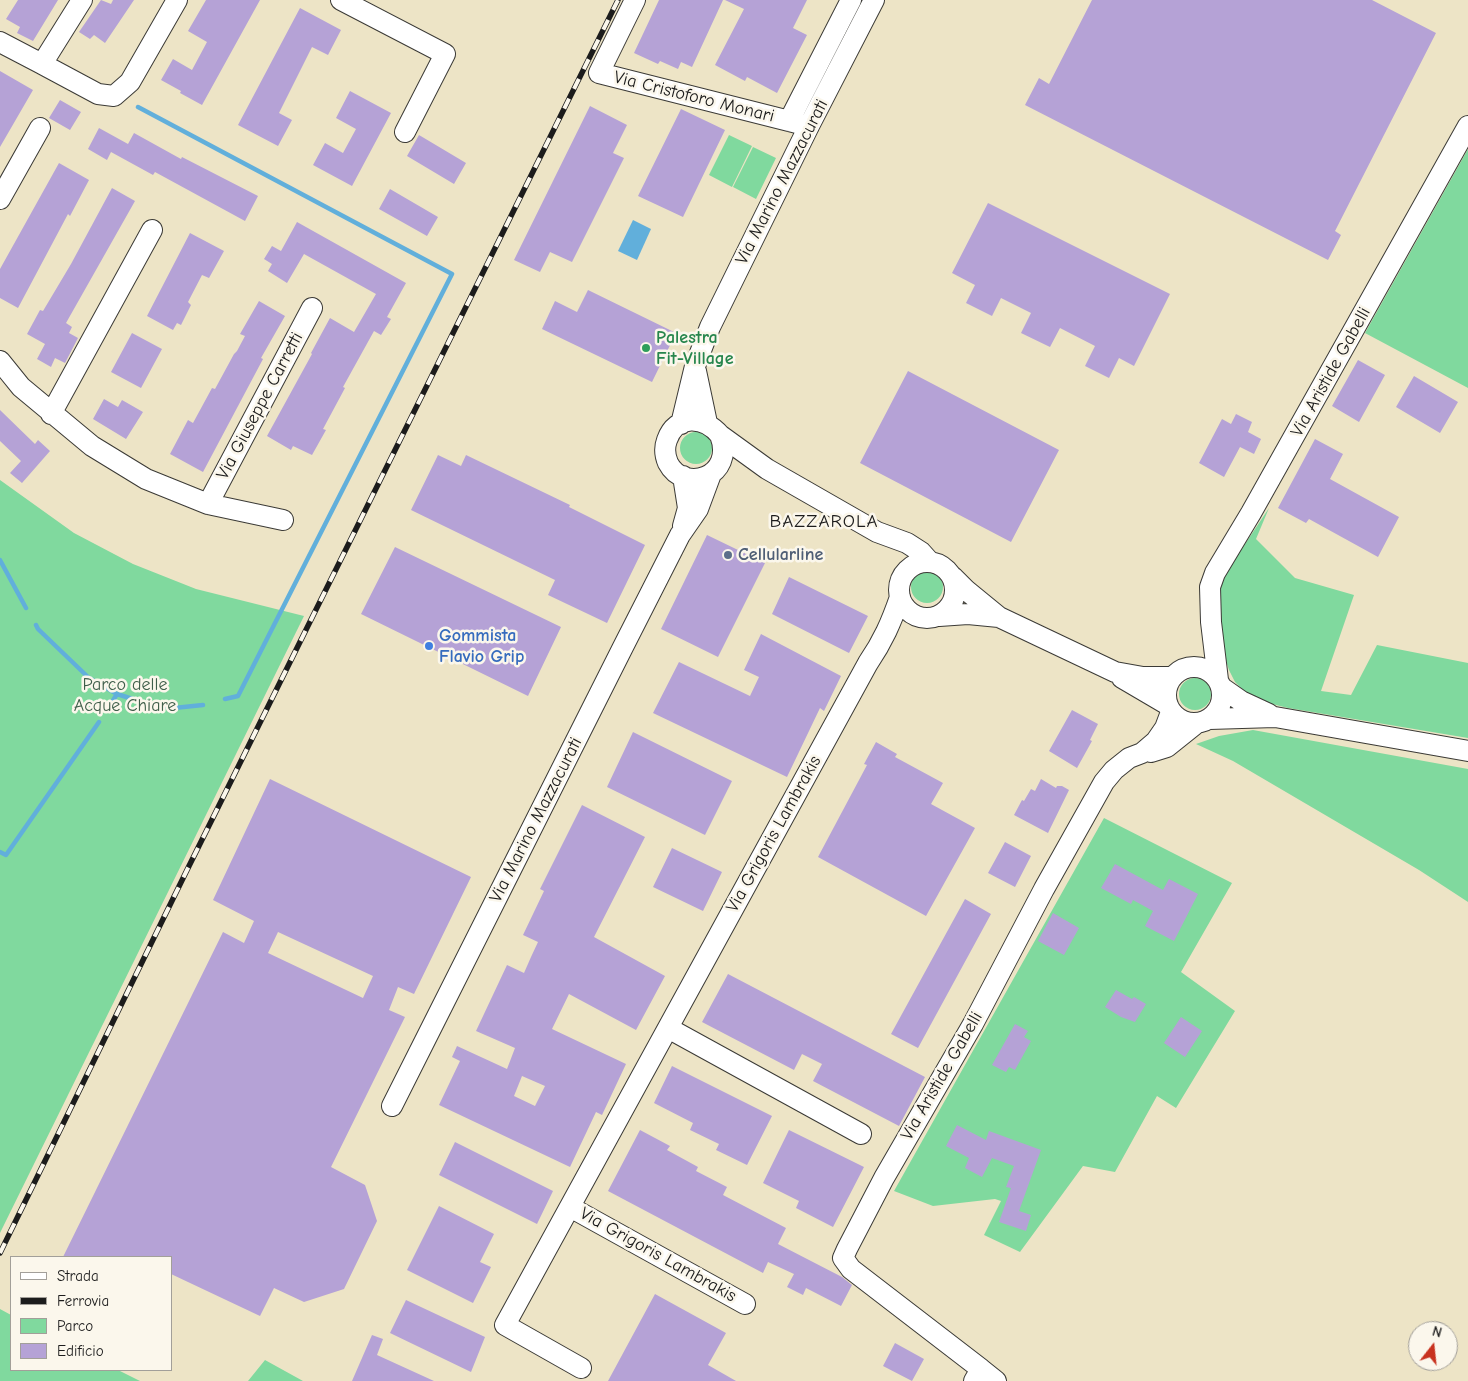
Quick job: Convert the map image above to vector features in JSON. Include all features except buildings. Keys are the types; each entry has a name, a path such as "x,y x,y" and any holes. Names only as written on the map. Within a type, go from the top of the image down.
{"street":[{"path":"42,64 82,0"},
{"path":"0,42 98,94 114,96 130,82 177,0"},
{"path":"341,0 445,54 406,132"},
{"name":"Via Cristoforo Monari","path":"635,0 599,73 809,126"},
{"name":"Via Cristoforo Monari","path":"789,121 851,0"},
{"name":"Via Marino Mazzacurati","path":"680,535 688,508 683,476 670,466 666,458 665,450 669,434 680,424 695,366 710,328 809,126 874,0"},
{"name":"Via Aristide Gabelli","path":"1220,683 1211,622 1210,587 1215,573 1266,487 1468,126"},
{"path":"0,199 40,128"},
{"path":"51,414 152,230"},
{"name":"Via Giuseppe Carretti","path":"208,504 312,308"},
{"name":"Via Giuseppe Carretti","path":"0,361 21,387 51,414 92,446 146,479 208,504 283,520"},
{"name":"Via Marino Mazzacurati","path":"392,1106 680,535 698,509 713,472 721,462 724,453 723,443 713,429 695,366"},
{"path":"680,424 698,421 713,429 767,469 877,532 907,544 921,552 930,562"},
{"path":"683,476 692,479 702,478 713,472 738,466 767,469"},
{"path":"877,532 896,553 905,572"},
{"path":"999,617 968,614 932,618 917,617 903,606 900,597 900,580 905,572 921,562 930,562 944,566 966,590 999,617 1115,672 1169,708 1178,718 1188,722 1275,717 1468,751"},
{"path":"939,616 947,611 956,595 953,577"},
{"name":"Via Grigoris Lambrakis","path":"581,1368 505,1325 868,663 882,642 900,597"},
{"name":"Via Grigoris Lambrakis","path":"882,642 917,617"},
{"name":"Via Aristide Gabelli","path":"1180,672 1202,645 1211,622"},
{"path":"1115,672 1143,677 1180,672 1196,666 1205,668 1241,701 1275,717"},
{"path":"1169,708 1166,690 1180,672"},
{"path":"1203,721 1216,713 1220,705 1223,696 1220,683"},
{"name":"Via Aristide Gabelli","path":"1142,753 1161,735 1169,708"},
{"name":"Via Aristide Gabelli","path":"984,1377 851,1269 843,1258 884,1178 973,1024 1044,889 1104,782 1114,770 1129,758 1167,747 1203,721"},
{"path":"668,1028 861,1134"},
{"name":"Via Grigoris Lambrakis","path":"570,1207 745,1304"}],"green space":[{"path":"729,135 752,146 732,187 709,175"},
{"path":"753,147 776,158 756,199 733,187"},
{"path":"1468,149 1468,388 1365,333"},
{"path":"696,432 708,436 712,448 708,460 696,464 684,460 680,448 684,436"},
{"name":"Parco delle Acque Chiare","path":"0,480 74,533 133,564 196,589 304,616 0,1233"},
{"path":"1269,508 1256,539 1295,578 1354,595 1321,691 1351,695 1377,645 1468,663 1468,738 1288,708 1256,700 1235,682 1223,652 1220,591 1225,574"},
{"path":"927,571 939,575 943,587 939,599 927,603 915,599 911,587 915,575"},
{"path":"1195,678 1207,682 1211,694 1207,706 1195,710 1183,706 1179,694 1183,682"},
{"path":"1253,730 1468,769 1468,902 1419,870 1233,761 1196,744 1219,736"},
{"path":"1104,818 1232,883 1181,972 1235,1011 1176,1108 1157,1096 1115,1172 1083,1166 1020,1252 984,1235 1001,1201 995,1199 933,1206 894,1191"},
{"path":"0,1309 10,1314 10,1371 120,1371 140,1381 0,1381"},
{"path":"265,1360 303,1381 248,1381"}],"water":[{"path":"633,220 651,229 637,260 618,251"}],"waterway":[{"path":"138,107 452,274 238,696 225,699"},
{"path":"0,560 26,608"},
{"path":"36,625 89,678 117,694"},
{"path":"109,707 117,694 142,702 174,708 203,705"},
{"path":"0,852 6,855 99,722"}],"railway":[{"path":"0,1253 188,868 618,0"}],"place":[{"name":"Palestra Fit-Village","path":"646,348"},
{"name":"Cellularline","path":"728,555"},
{"name":"Gommista Flavio Grip","path":"429,646"}],"district":[{"name":"BAZZAROLA","path":"824,522"}]}
